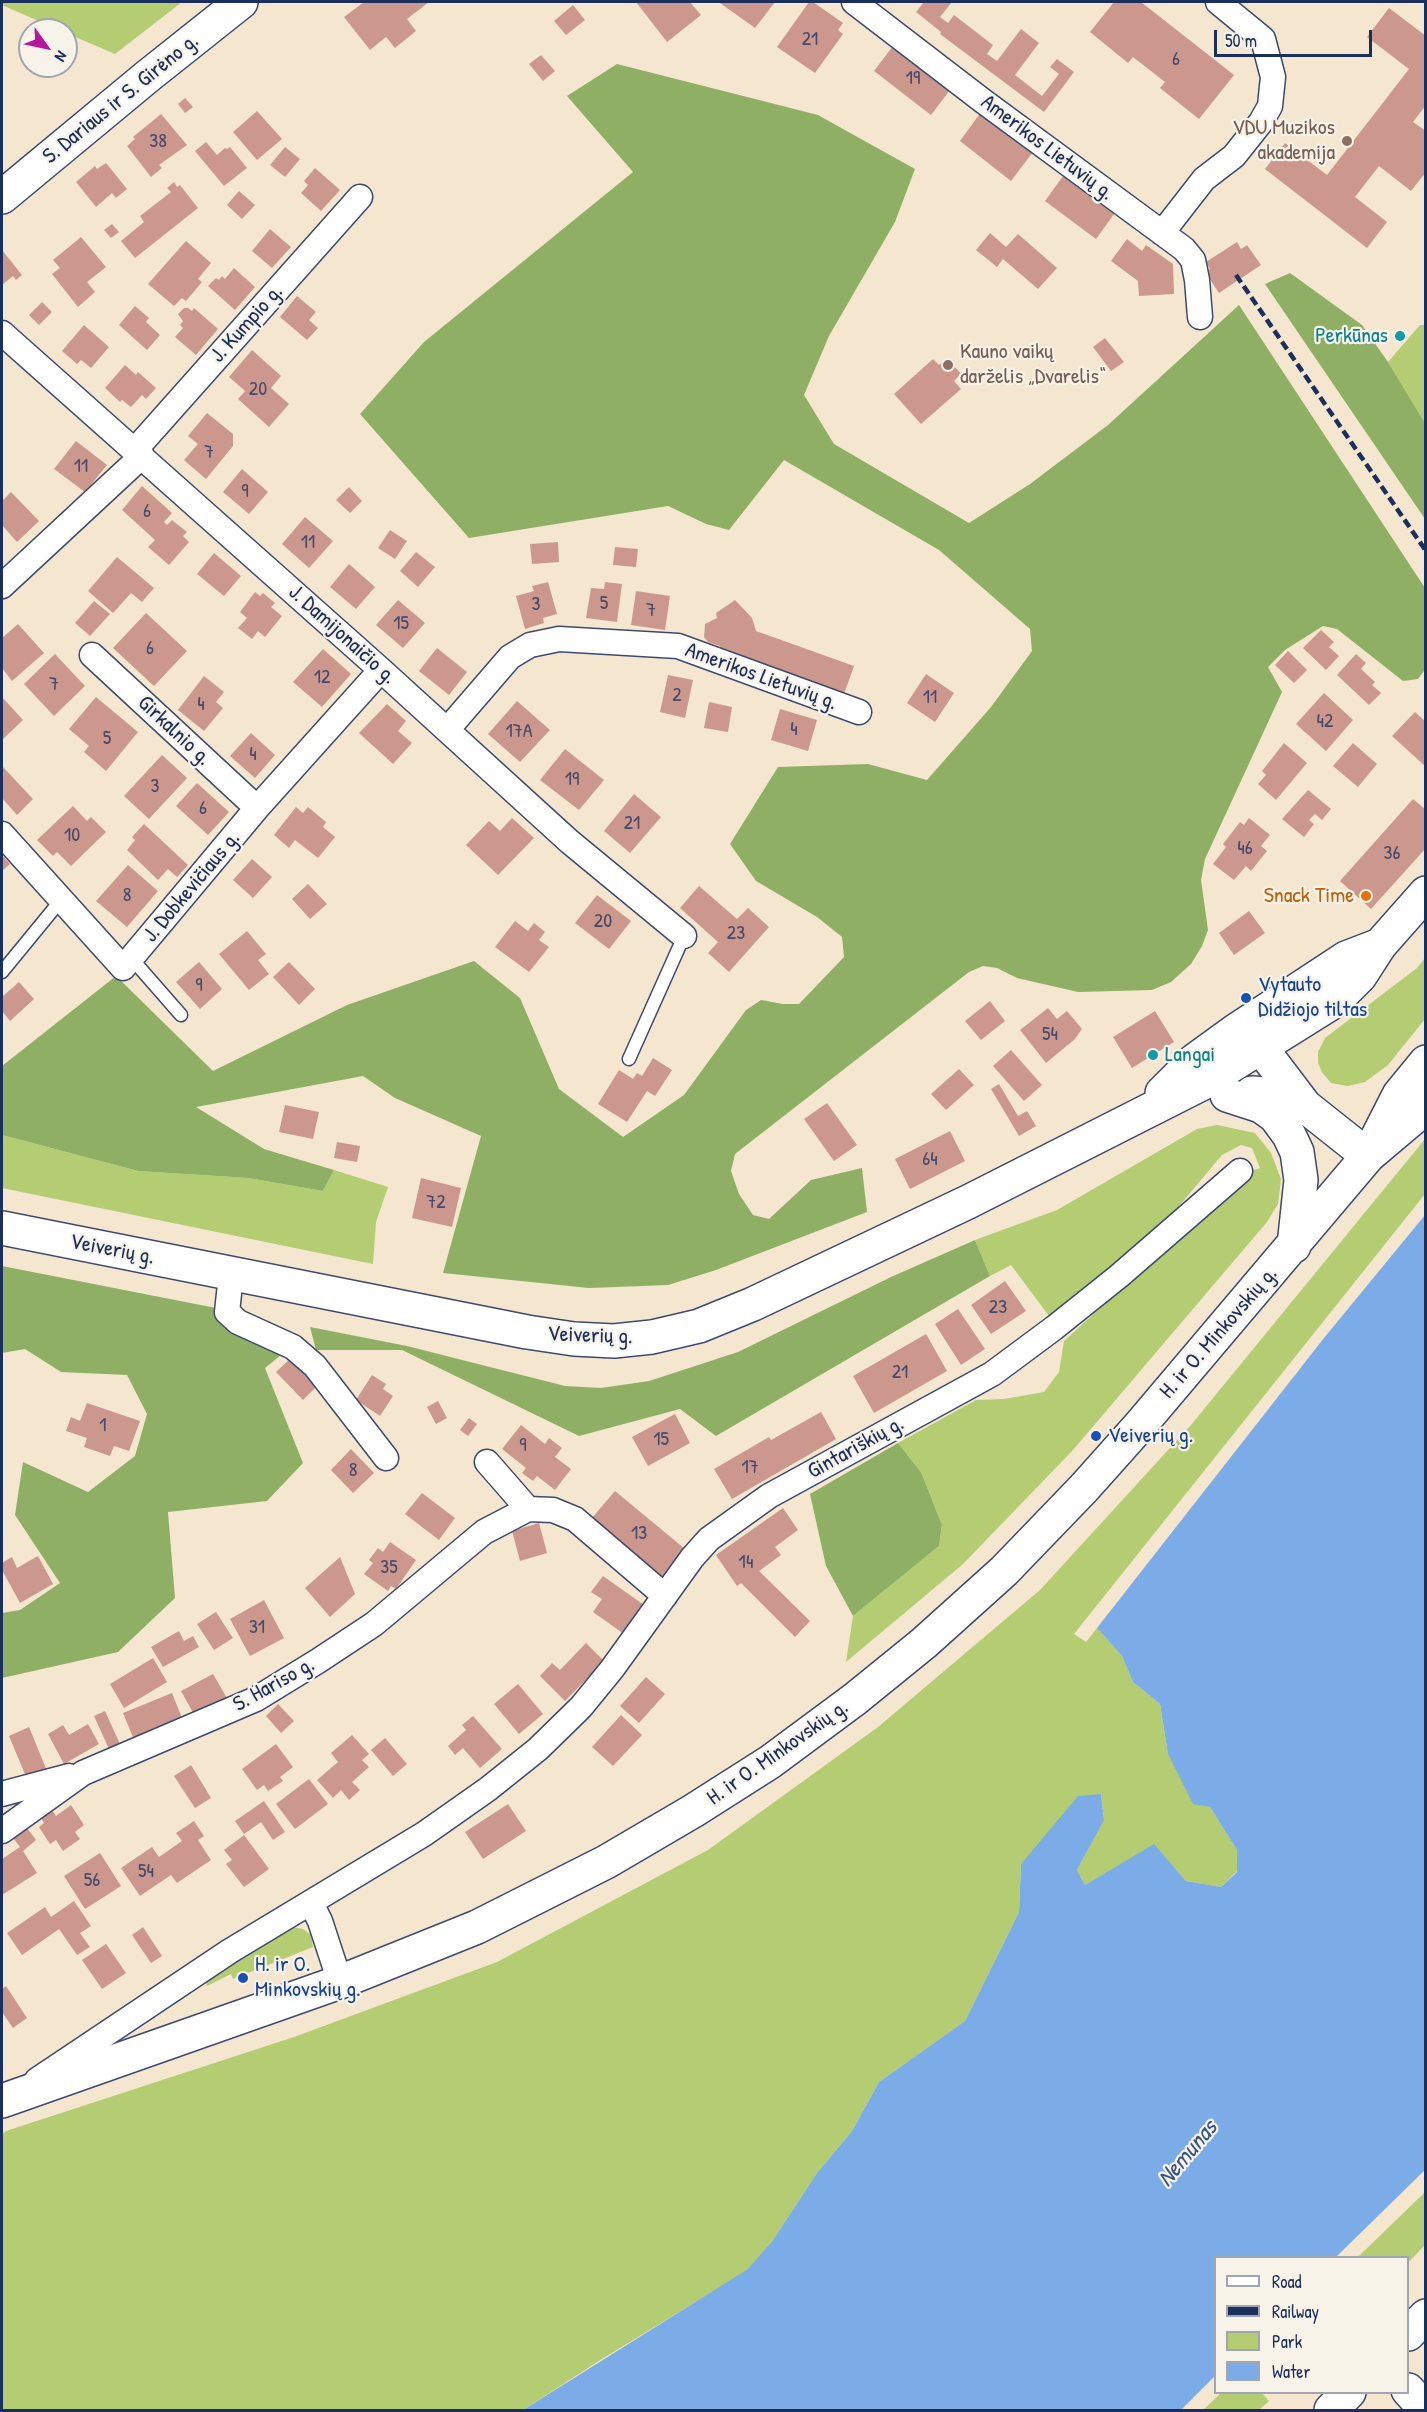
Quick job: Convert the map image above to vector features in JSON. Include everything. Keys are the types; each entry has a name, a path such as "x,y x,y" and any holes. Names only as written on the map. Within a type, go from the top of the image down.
{"main road":[{"name":"S. Dariaus ir S. Girėno g.","path":"2,197 148,76 242,2"},
{"name":"Veiverių g.","path":"2,1228 231,1275 574,1339 614,1341 652,1337 699,1326 753,1304 968,1202 1205,1082 1336,1000 1360,976 1380,945 1425,893"},
{"name":"Veiverių g.","path":"1139,1116 1195,1060 1346,958 1380,945"},
{"path":"1195,1060 1261,1048 1305,1106 1368,1156"},
{"name":"H. ir O. Minkovskių g.","path":"1368,1156 1399,1095 1425,1062"},
{"path":"1139,1116 1245,1092 1267,1094 1305,1106"},
{"path":"1227,1095 1261,1106 1275,1116 1289,1134 1297,1152 1301,1180 1294,1246"},
{"name":"H. ir O. Minkovskių g.","path":"7,2099 339,1982 477,1927 606,1862 760,1768 855,1699 924,1643 995,1579 1068,1505 1142,1423 1368,1156 1425,1107"},
{"path":"1409,2332 1425,2316"},
{"path":"1409,2392 1425,2410"},
{"path":"1330,2410 1347,2394"}],"street":[{"name":"Amerikos Lietuvių g.","path":"854,2 983,101 1184,249 1193,260 1200,317"},
{"path":"1162,233 1204,179 1234,156 1261,122 1270,106 1273,77 1263,39 1218,2"},
{"name":"J. Kumpio g.","path":"2,586 138,453 360,197"},
{"name":"J. Damijonaičio g.","path":"2,333 381,670 570,842 684,936"},
{"name":"Amerikos Lietuvių g.","path":"447,730 510,657 531,645 559,639 678,646 859,712"},
{"name":"Girkalnio g.","path":"92,655 257,808"},
{"name":"J. Dobkevičiaus g.","path":"2,834 123,968 257,808 381,670"},
{"name":"Gintariškių g.","path":"665,1596 692,1558 709,1539 734,1520 769,1496 992,1374 1119,1276 1240,1171"},
{"path":"231,1275 227,1312 238,1322 293,1347 315,1366 386,1458"},
{"path":"487,1462 528,1509 553,1510 575,1519 665,1596"},
{"name":"S. Hariso g.","path":"2,1831 83,1773 256,1699 374,1624 484,1532 528,1509"},
{"name":"H. ir O. Minkovskių g.","path":"7,2099 194,1974 424,1834 488,1789 538,1749 581,1707 665,1596"},
{"path":"2,1794 83,1773"},
{"path":"311,1903 320,1921 339,1982"}],"lane":[{"path":"2,972 61,900"},
{"path":"629,1059 684,936"},
{"path":"132,959 181,1015"}],"green space":[{"path":"2,2 182,2 115,54 78,38 78,18 32,18 2,5"},
{"path":"617,64 818,115 915,169 895,222 829,336 804,395 834,444 969,523 1030,484 1108,425 1239,305 1425,588 1424,671 1418,679 1403,681 1337,629 1323,626 1285,650 1268,667 1282,692 1205,859 1201,880 1208,930 1191,964 1171,982 1152,990 1078,992 1017,978 997,968 983,966 969,972 735,1154 731,1171 739,1194 753,1215 769,1219 811,1180 862,1168 867,1212 716,1270 668,1285 589,1288 443,1273 481,1136 395,1098 363,1076 196,1107 264,1149 334,1170 323,1191 248,1178 138,1171 2,1135 2,1066 116,976 213,1071 347,1005 474,961 520,998 559,1089 623,1137 684,1095 746,1010 761,1000 799,1004 844,957 842,937 817,917 756,881 730,844 778,767 868,764 927,780 991,707 1032,651 1030,629 939,550 784,460 729,530 706,524 668,506 469,538 360,414 424,342 633,172 567,96"},
{"path":"1290,273 1362,325 1388,362 1425,423 1425,519 1265,284"},
{"path":"1420,325 1425,325 1425,423 1388,362"},
{"path":"1425,958 1425,1019 1388,1065 1365,1082 1348,1086 1331,1083 1318,1063 1318,1052 1325,1038 1417,968"},
{"path":"1217,1125 1255,1133 1271,1153 1281,1179 1278,1204 1267,1222 1073,1450 963,1564 846,1662 853,1616 939,1546 942,1525 921,1472 898,1443 976,1400 1004,1399 1044,1392 1059,1372 1064,1341 1249,1172 1260,1168 1252,1148 1241,1145 1222,1155 1169,1218 1052,1320 1011,1265 990,1276 975,1240 1057,1210 1197,1129"},
{"path":"2,1135 138,1171 248,1178 323,1191 334,1170 388,1187 376,1222 373,1264 2,1188"},
{"path":"1425,1139 1425,1194 1074,1634 1086,1642 1097,1628 1122,1656 1133,1682 1160,1704 1168,1754 1210,1807 1237,1850 1237,1871 1221,1887 1186,1881 1154,1845 1085,1885 1077,1870 1104,1819 1101,1794 1021,1864 1019,1912 965,2021 879,2082 852,2131 817,2173 773,2240 748,2270 523,2410 2,2410 2,2134 294,2037 497,1962 708,1850 878,1727 1040,1590 1191,1425"},
{"path":"975,1240 990,1276 716,1436 680,1409 579,1436 402,1350 316,1350 310,1327 407,1346 565,1386 601,1388 649,1381 738,1352 891,1277"},
{"path":"2,1266 221,1309 286,1351 265,1368 303,1463 267,1501 168,1512 175,1598 118,1652 2,1678 2,1613 20,1610 60,1583 15,1515 23,1462 88,1492 135,1456 147,1414 127,1375 61,1372 25,1349 2,1353"},
{"path":"898,1443 921,1472 942,1525 939,1546 853,1616 826,1566 810,1494"},
{"path":"292,1927 303,1929 311,1935 313,1947 233,1979 231,1974 207,1986 206,1981"},
{"path":"1425,2192 1425,2245 1409,2262 1409,2256 1359,2256"},
{"path":"1220,2394 1263,2394 1269,2401 1259,2410 1203,2410"}],"water":[{"name":"Nemunas","path":"1425,1215 1425,2170 1337,2256 1214,2256 1214,2377 1181,2410 523,2410 748,2269 773,2240 817,2173 852,2131 879,2082 965,2021 1019,1912 1021,1864 1078,1796 1101,1794 1104,1820 1077,1870 1085,1885 1154,1844 1186,1881 1221,1887 1237,1872 1237,1850 1210,1807 1193,1804 1168,1754 1160,1704 1133,1682 1122,1656 1097,1628 1324,1338"}],"building":[{"path":"364,2 429,2 407,19 416,31 395,48 386,37 370,50 344,17"},
{"path":"636,2 690,2 701,15 667,42"},
{"path":"721,2 775,2 755,28"},
{"path":"809,2 813,2 843,23 838,30 843,34 815,73 777,47"},
{"path":"924,2 952,2 940,17 948,23 954,15 993,45 987,54 997,61 1021,29 1039,43 1015,75 1042,96 1059,74 1050,67 1057,59 1074,72 1044,112 940,34 941,32 916,12"},
{"path":"1114,2 1141,2 1234,75 1199,119 1160,88 1165,82 1133,57 1128,63 1090,32"},
{"path":"573,5 585,20 566,35 554,21"},
{"path":"1389,8 1426,36 1426,105 1413,122 1426,131 1426,172 1411,191 1379,166 1355,197 1387,222 1367,248 1265,169 1285,143 1327,175 1409,69 1367,37"},
{"path":"896,42 953,86 931,115 874,71"},
{"path":"541,55 555,71 543,81 529,64"},
{"path":"185,98 193,107 185,113 178,104"},
{"path":"984,108 1036,148 1011,181 960,141"},
{"path":"257,111 282,139 257,160 233,132"},
{"path":"161,114 187,145 159,165 162,168 151,177 127,146 135,139 133,137"},
{"path":"206,142 217,155 230,147 247,168 224,186 195,151"},
{"path":"285,147 300,159 285,177 270,165"},
{"path":"106,163 127,189 116,198 112,193 96,207 76,182 95,166 97,169"},
{"path":"315,168 340,190 321,211 301,193 308,185 304,181"},
{"path":"1066,172 1117,210 1096,239 1045,201"},
{"path":"174,182 177,187 180,185 198,208 135,258 121,241 144,222 140,216 171,192 167,188"},
{"path":"239,191 255,205 242,219 227,205"},
{"path":"112,224 119,232 111,238 104,230"},
{"path":"270,229 291,247 272,268 252,251"},
{"path":"990,233 1006,247 1018,234 1057,268 1038,289 1003,259 997,267 976,250"},
{"path":"81,237 106,267 87,282 95,292 78,307 52,274 60,268 53,260"},
{"path":"1127,239 1142,251 1146,245 1173,264 1174,294 1139,296 1138,281 1111,261"},
{"path":"186,241 211,263 198,279 202,282 186,301 182,298 174,306 148,284"},
{"path":"1237,242 1241,249 1247,245 1261,265 1219,293 1205,272 1210,269 1206,262"},
{"path":"2,250 22,275 16,280 13,276 2,285"},
{"path":"234,268 255,287 235,310 208,286 216,278 219,280 222,276 225,279"},
{"path":"297,296 316,312 309,320 318,328 307,340 280,317"},
{"path":"42,302 52,312 39,325 29,315"},
{"path":"135,306 149,318 146,322 160,335 147,350 119,325"},
{"path":"184,308 192,311 194,308 218,329 196,355 175,337 183,328 180,325 183,321 178,314"},
{"path":"84,325 109,347 91,368 81,360 77,364 62,351"},
{"path":"1105,338 1124,362 1111,371 1093,347"},
{"path":"252,350 281,376 271,388 289,404 269,427 238,399 245,391 229,377"},
{"path":"947,358 961,374 954,381 961,389 921,424 894,394 933,359 939,365"},
{"path":"125,365 136,375 138,372 156,388 146,399 142,395 131,407 122,400 120,402 105,388"},
{"path":"207,413 233,434 233,446 206,479 184,460 198,444 188,436"},
{"path":"76,441 107,465 85,492 54,469"},
{"path":"242,469 268,492 249,514 223,492"},
{"path":"142,486 172,513 164,522 167,525 172,520 187,532 183,536 189,542 169,565 148,547 155,540 122,510"},
{"path":"349,487 362,501 350,513 336,500"},
{"path":"11,492 39,521 17,542 2,525 2,501"},
{"path":"305,517 333,541 309,568 282,544"},
{"path":"390,530 407,541 395,559 378,548"},
{"path":"558,542 559,562 532,564 530,544"},
{"path":"615,547 638,549 636,567 613,565"},
{"path":"416,552 435,567 418,587 400,571"},
{"path":"214,553 241,576 224,596 197,574"},
{"path":"117,557 154,588 142,602 131,593 113,613 88,591"},
{"path":"349,564 375,587 356,609 330,587"},
{"path":"548,582 557,614 543,618 544,623 525,629 516,596 534,591 532,586"},
{"path":"605,582 622,584 617,622 586,618 591,588 604,589"},
{"path":"636,591 670,596 665,630 631,625"},
{"path":"255,592 260,596 263,593 275,603 271,607 282,616 265,637 258,631 252,639 238,628 247,618 240,612"},
{"path":"398,600 425,623 403,648 376,625"},
{"path":"735,600 752,618 756,631 854,666 843,697 724,653 720,646 708,642 704,637 705,624 717,618 716,613"},
{"path":"94,601 110,614 90,636 75,623"},
{"path":"146,613 187,651 154,686 113,648"},
{"path":"18,624 44,653 12,681 2,668 2,638"},
{"path":"1321,630 1334,642 1329,647 1339,656 1326,670 1303,648"},
{"path":"437,648 467,672 449,695 419,671"},
{"path":"323,649 351,674 322,707 293,682"},
{"path":"1288,651 1307,670 1294,683 1275,665"},
{"path":"55,654 85,686 54,716 24,684"},
{"path":"1356,654 1366,663 1361,669 1375,682 1372,685 1381,693 1369,705 1337,675"},
{"path":"926,674 954,693 935,722 907,703"},
{"path":"668,675 693,680 685,718 660,712"},
{"path":"204,676 224,692 216,702 223,708 204,731 178,710"},
{"path":"1324,693 1353,720 1326,751 1296,724"},
{"path":"2,697 23,720 2,740"},
{"path":"96,697 138,732 106,771 84,752 89,746 69,729"},
{"path":"517,701 550,730 520,762 488,734"},
{"path":"709,702 732,707 728,732 704,728"},
{"path":"387,704 406,721 398,731 412,743 393,764 359,733"},
{"path":"780,709 817,720 808,751 771,740"},
{"path":"1415,712 1426,722 1426,767 1392,736"},
{"path":"251,733 275,755 255,778 230,756"},
{"path":"1284,743 1307,763 1276,800 1258,784 1266,775 1262,771"},
{"path":"1353,743 1377,764 1358,787 1333,766"},
{"path":"565,749 604,780 579,810 540,780"},
{"path":"162,755 187,778 149,819 124,796"},
{"path":"2,766 33,799 17,815 2,798"},
{"path":"197,783 229,812 208,835 176,806"},
{"path":"1308,790 1331,809 1322,820 1315,814 1309,820 1314,824 1304,837 1282,819"},
{"path":"634,794 661,817 630,853 604,831"},
{"path":"1413,799 1426,810 1426,848 1371,909 1340,881"},
{"path":"73,806 87,821 91,817 106,832 71,866 57,852 53,856 37,840"},
{"path":"296,807 303,813 308,807 326,822 323,827 335,837 318,858 295,840 289,848 274,835"},
{"path":"512,818 534,838 498,875 466,845 489,821 500,831"},
{"path":"1249,818 1270,835 1261,846 1267,851 1251,871 1246,866 1234,880 1213,864 1226,847 1223,844 1240,822 1244,825"},
{"path":"144,824 188,865 177,877 168,869 158,880 127,850 135,840 132,837"},
{"path":"2,855 10,864 2,871"},
{"path":"252,859 272,877 253,898 233,880"},
{"path":"128,865 158,891 127,927 96,901"},
{"path":"308,884 327,904 310,919 292,899"},
{"path":"699,886 737,919 748,908 769,927 729,972 708,953 718,942 680,908"},
{"path":"597,895 631,921 609,949 575,923"},
{"path":"1249,911 1265,933 1234,955 1219,933"},
{"path":"515,921 528,931 534,923 545,932 539,940 549,947 529,972 495,947"},
{"path":"247,931 266,954 258,960 269,974 249,990 219,954"},
{"path":"199,962 222,989 200,1009 176,982"},
{"path":"289,962 315,989 299,1005 273,977"},
{"path":"19,982 34,999 10,1021 2,1011 2,997"},
{"path":"990,1001 1005,1021 981,1040 965,1021"},
{"path":"1048,1008 1057,1019 1067,1011 1082,1029 1075,1039 1046,1063 1020,1030"},
{"path":"1155,1011 1174,1042 1132,1068 1113,1037"},
{"path":"1011,1050 1042,1085 1024,1101 993,1066"},
{"path":"653,1058 672,1070 655,1096 647,1091 627,1122 598,1104 619,1070 633,1079 637,1073 642,1076"},
{"path":"959,1069 974,1085 946,1110 931,1094"},
{"path":"999,1084 1018,1116 1027,1111 1036,1126 1019,1136 991,1089"},
{"path":"827,1103 857,1145 834,1161 804,1119"},
{"path":"285,1105 319,1112 313,1139 279,1132"},
{"path":"950,1131 965,1161 910,1189 895,1159"},
{"path":"337,1142 360,1146 357,1162 334,1158"},
{"path":"421,1178 461,1188 452,1227 412,1218"},
{"path":"1005,1281 1026,1311 991,1334 971,1305"},
{"path":"958,1309 985,1349 961,1365 935,1324"},
{"path":"926,1334 947,1371 874,1413 853,1376"},
{"path":"291,1358 318,1385 303,1400 276,1372"},
{"path":"372,1375 386,1384 383,1389 393,1396 380,1416 356,1400"},
{"path":"438,1401 447,1418 436,1424 427,1407"},
{"path":"87,1403 140,1421 129,1451 114,1446 110,1456 84,1447 87,1438 66,1431 71,1417 80,1421"},
{"path":"821,1412 836,1439 732,1499 714,1469 769,1437 771,1440"},
{"path":"675,1414 690,1443 648,1466 632,1437"},
{"path":"469,1418 477,1424 468,1436 460,1430"},
{"path":"521,1425 545,1444 549,1438 562,1448 555,1457 571,1469 555,1490 537,1476 533,1481 522,1473 526,1468 502,1449"},
{"path":"351,1449 374,1473 353,1493 331,1470"},
{"path":"615,1491 685,1549 662,1577 592,1518"},
{"path":"422,1493 455,1518 439,1540 405,1514"},
{"path":"783,1508 798,1530 775,1547 781,1555 759,1571 810,1621 795,1637 741,1583 737,1586 716,1555"},
{"path":"539,1523 547,1553 520,1561 512,1531"},
{"path":"390,1542 416,1560 396,1589 391,1586 388,1591 364,1574 373,1563 369,1560 378,1548 383,1552"},
{"path":"38,1556 53,1584 20,1603 2,1570 2,1563 12,1557 17,1568"},
{"path":"340,1557 355,1594 330,1617 305,1588"},
{"path":"603,1576 644,1605 624,1634 593,1612 602,1599 591,1592"},
{"path":"264,1600 284,1638 250,1656 230,1619"},
{"path":"216,1612 233,1638 214,1650 197,1624"},
{"path":"179,1631 184,1641 193,1636 199,1647 163,1667 151,1647"},
{"path":"586,1643 604,1661 565,1701 540,1676 552,1663 560,1670"},
{"path":"153,1658 167,1682 124,1708 110,1684"},
{"path":"213,1674 228,1700 196,1718 181,1691"},
{"path":"646,1677 665,1694 639,1723 620,1706"},
{"path":"518,1684 543,1714 519,1734 494,1704"},
{"path":"172,1693 184,1723 135,1742 123,1713"},
{"path":"278,1704 294,1721 281,1733 266,1716"},
{"path":"105,1711 120,1744 109,1749 94,1716"},
{"path":"621,1715 642,1735 613,1766 592,1747"},
{"path":"473,1716 502,1749 480,1768 463,1748 455,1755 448,1746 466,1730 462,1725"},
{"path":"88,1724 99,1744 64,1764 48,1734 63,1725 69,1735"},
{"path":"29,1727 47,1771 27,1779 9,1736"},
{"path":"352,1735 369,1754 362,1760 369,1767 352,1782 360,1790 349,1800 341,1790 333,1798 317,1780 338,1762 331,1753"},
{"path":"385,1738 407,1764 393,1776 371,1750"},
{"path":"276,1744 293,1767 280,1777 283,1781 268,1791 264,1785 257,1790 242,1769"},
{"path":"191,1765 211,1798 195,1808 174,1776"},
{"path":"309,1779 328,1804 295,1829 276,1804"},
{"path":"264,1801 285,1832 273,1840 261,1822 244,1834 235,1821"},
{"path":"508,1804 526,1831 483,1859 465,1832"},
{"path":"71,1805 84,1825 75,1832 80,1839 63,1851 56,1840 50,1844 39,1827 44,1823 41,1818 52,1810 56,1816"},
{"path":"194,1821 204,1836 198,1840 211,1860 177,1883 171,1875 140,1896 121,1868 152,1847 159,1857 182,1841 176,1833"},
{"path":"24,1824 36,1840 23,1851 37,1873 2,1895 2,1859 20,1847 10,1834"},
{"path":"244,1835 269,1869 244,1887 226,1864 232,1860 224,1850"},
{"path":"100,1853 121,1886 85,1909 64,1876"},
{"path":"74,1901 91,1926 80,1933 90,1947 77,1955 59,1929 22,1955 7,1933 45,1907 51,1917"},
{"path":"143,1927 162,1956 151,1963 132,1935"},
{"path":"106,1944 126,1973 102,1989 82,1960"},
{"path":"6,1986 27,2018 13,2028 2,2012 2,1989"}],"railway":[{"path":"1236,275 1426,551"}],"place":[{"name":"VDU Muzikos akademija","path":"1347,141"},
{"name":"Perkūnas","path":"1400,336"},
{"name":"Kauno vaikų darželis „Dvarelis“","path":"948,365"},
{"name":"Snack Time","path":"1366,896"},
{"name":"Vytauto Didžiojo tiltas","path":"1246,998"},
{"name":"Langai","path":"1153,1055"},
{"name":"Veiverių g.","path":"1096,1436"},
{"name":"H. ir O. Minkovskių g.","path":"243,1978"}]}
